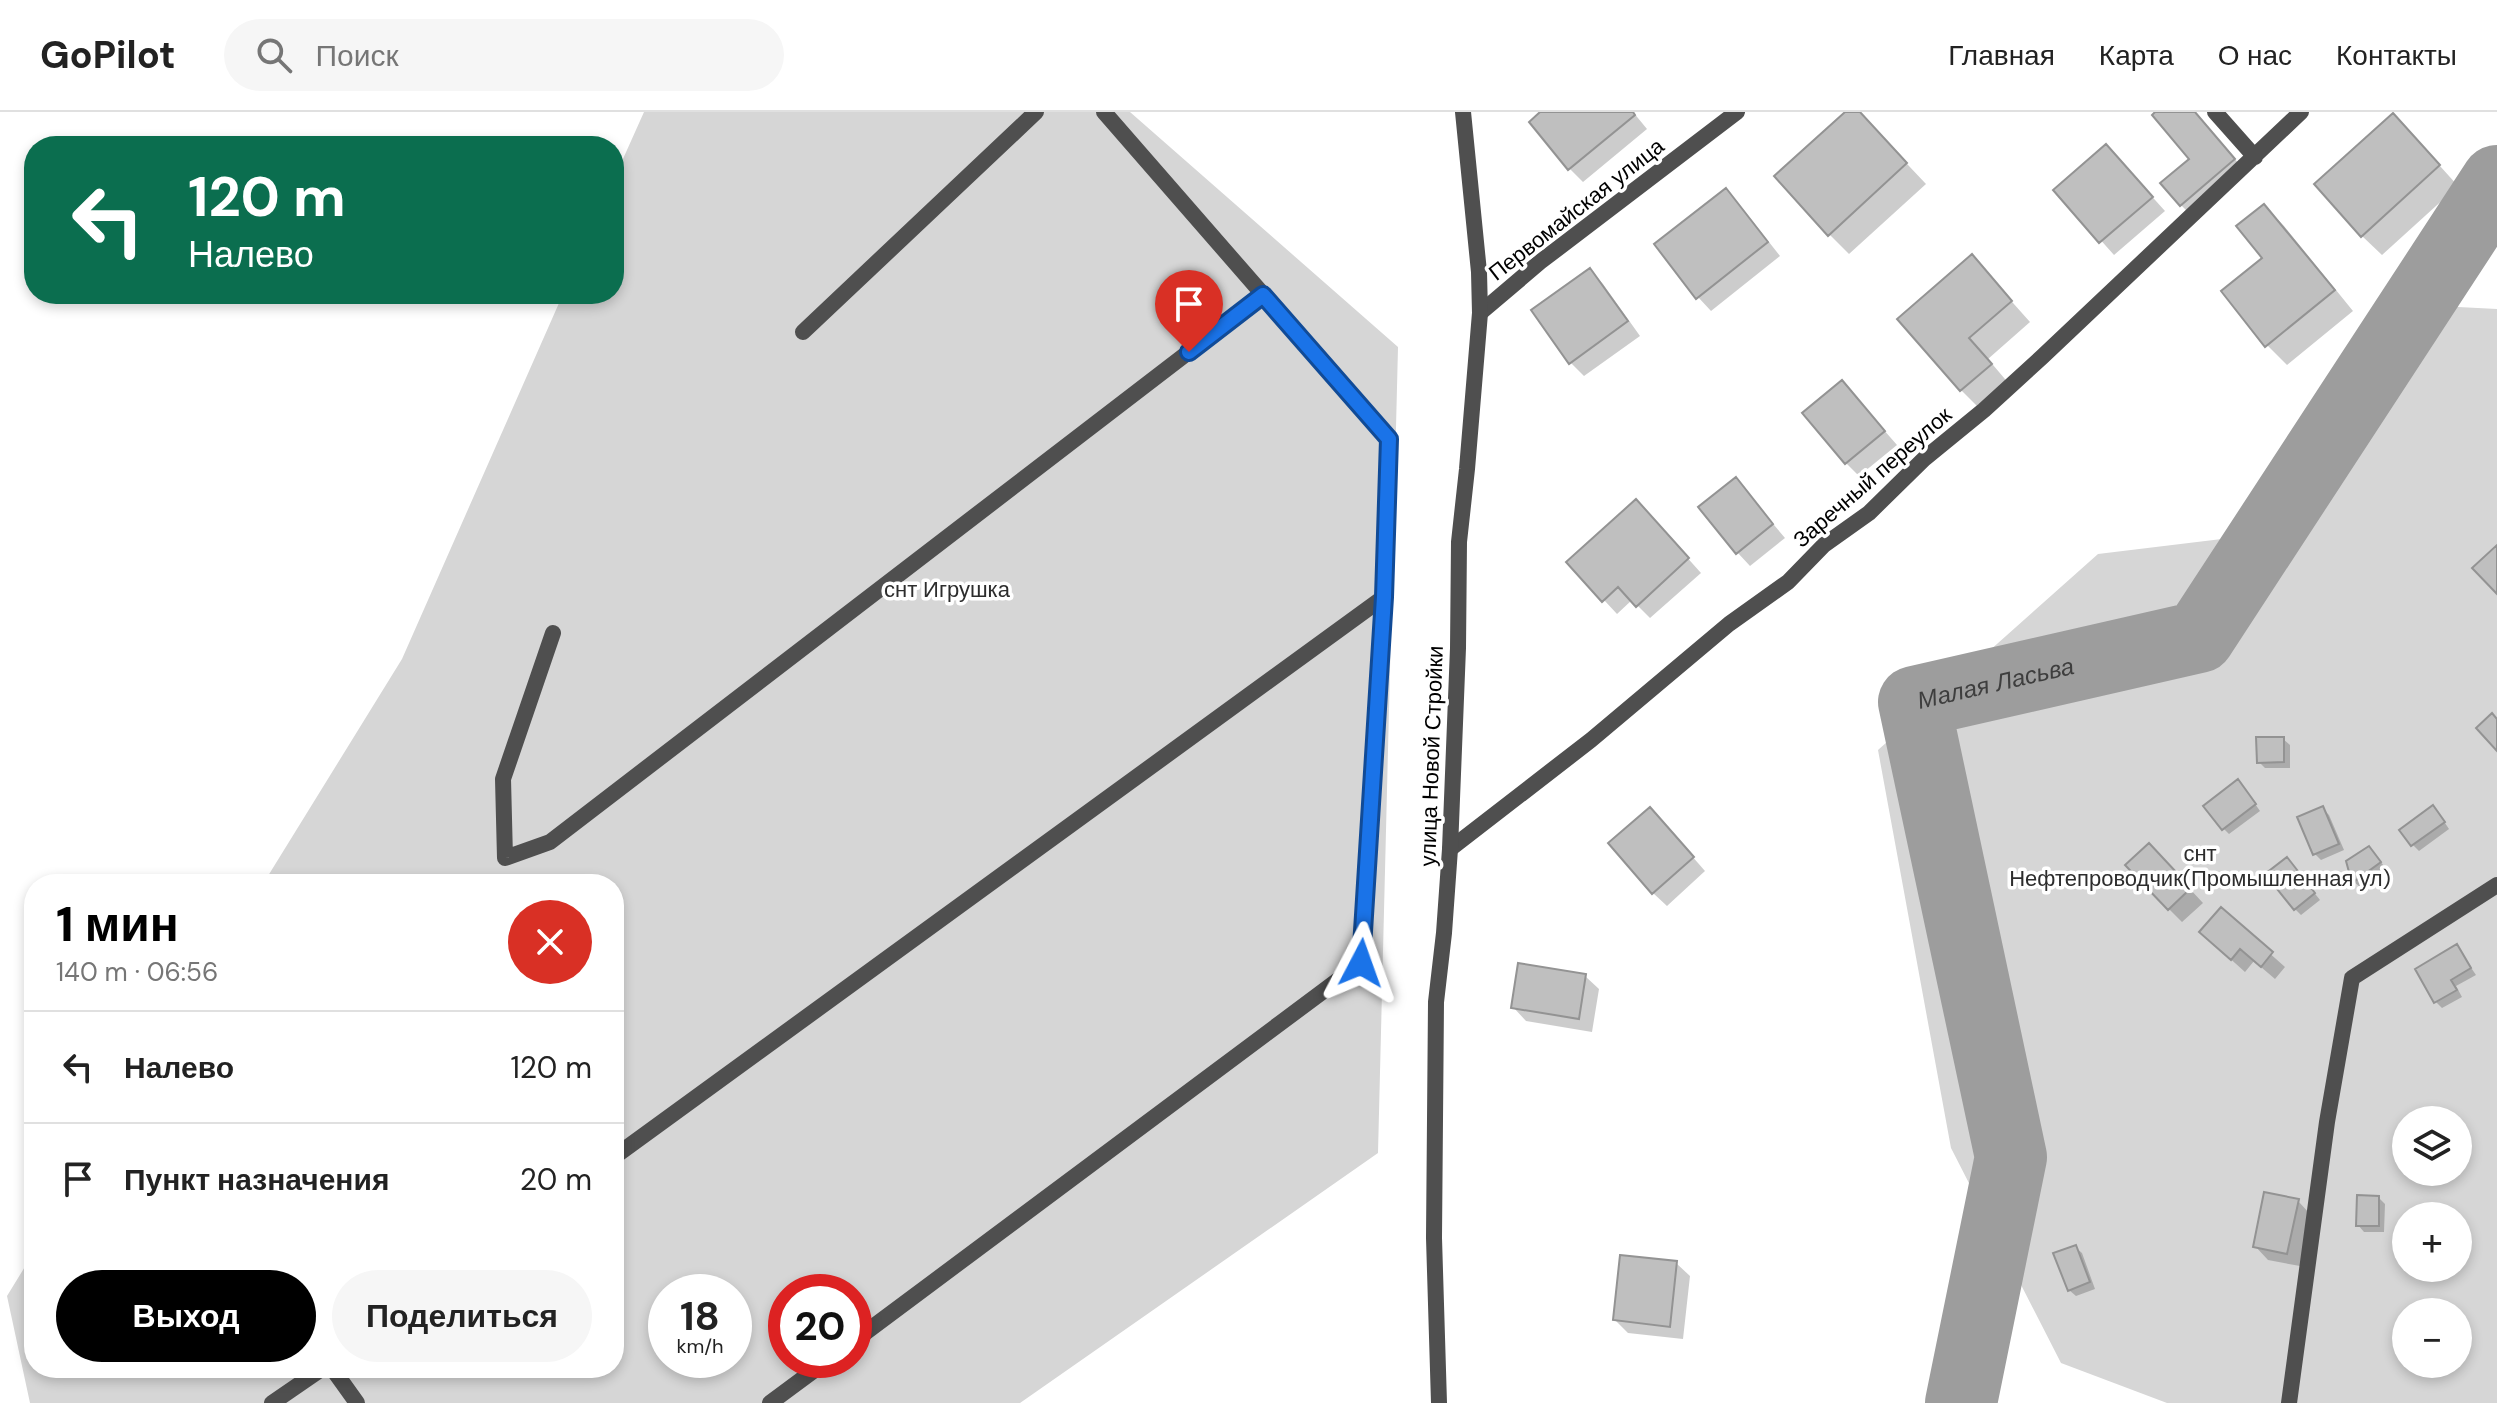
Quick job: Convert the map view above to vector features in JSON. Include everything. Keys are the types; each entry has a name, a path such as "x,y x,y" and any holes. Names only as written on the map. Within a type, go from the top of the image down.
{"street":[{"path":"803,332 1036,112"},
{"path":"872,1328 1361,963 1384,597 1389,439 1104,112"},
{"path":"1451,112 1463,120"},
{"name":"Первомайская улица","path":"1480,313 1540,262 1737,112"},
{"path":"2215,112 2255,157"},
{"name":"Заречный переулок","path":"1450,849 1591,740 1729,624 1788,582 1824,545 1869,513 1924,459 2042,357 2301,112"},
{"name":"улица Новой Стройки","path":"1439,1403 1434,1238 1436,1017 1450,849 1459,542 1480,313 1479,272 1463,120"},
{"path":"553,633 503,779 505,858 550,842 1263,295"},
{"path":"624,1150 1384,597"},
{"path":"2289,1403 2327,1122 2352,978 2497,885"},
{"path":"272,1403 308,1378"},
{"path":"339,1378 357,1403"},
{"path":"770,1403 804,1378"}],"green space":[{"name":"снт Игрушка","path":"644,112 1130,112 1398,347 1378,1153 1020,1403 30,1403 25,1378 624,1378 624,874 269,874 402,659 559,304 624,304 624,157"},
{"name":"снт Нефтепроводчик(Промышленная ул)","path":"2381,303 2497,309 2497,1403 2167,1403 2061,1363 1951,1148 1878,750 2098,554 2263,534"},
{"name":"снт Игрушка","path":"24,1268 24,1375 7,1296"}],"building":[{"path":"1540,112 1633,112 1635,115 1568,170 1529,122"},
{"path":"1845,112 1860,112 1907,163 1828,236 1774,176"},
{"path":"2155,112 2195,112 2235,159 2180,206 2160,183 2189,159 2152,115"},
{"path":"2393,113 2440,165 2361,237 2314,184"},
{"path":"2106,144 2153,197 2099,243 2053,190"},
{"path":"1726,188 1768,242 1696,299 1654,244"},
{"path":"2264,204 2335,290 2265,347 2221,291 2262,258 2236,226"},
{"path":"1972,254 2012,301 1969,338 1992,364 1960,391 1897,319"},
{"path":"1590,268 1628,321 1569,364 1531,310"},
{"path":"1842,380 1885,431 1845,464 1802,413"},
{"path":"1736,477 1773,524 1736,554 1698,507"},
{"path":"1636,499 1689,558 1636,607 1618,587 1602,602 1566,562"},
{"path":"2497,545 2497,594 2472,568"},
{"path":"2492,713 2497,719 2497,751 2476,728"},
{"path":"2256,737 2284,737 2284,762 2257,763"},
{"path":"2238,779 2256,804 2222,830 2203,806"},
{"path":"2433,805 2445,822 2411,846 2399,830"},
{"path":"2323,806 2339,844 2313,855 2297,817"},
{"path":"1650,807 1694,857 1652,894 1608,843"},
{"path":"2149,843 2191,888 2168,910 2125,865"},
{"path":"2369,846 2381,862 2352,883 2346,861"},
{"path":"2287,857 2315,893 2294,910 2265,874"},
{"path":"2221,907 2273,952 2261,967 2240,949 2231,960 2199,932"},
{"path":"2457,944 2471,968 2451,980 2457,990 2434,1003 2415,969"},
{"path":"1518,963 1586,974 1579,1019 1511,1008"},
{"path":"2264,1192 2299,1199 2287,1254 2253,1247"},
{"path":"2357,1195 2379,1196 2379,1226 2356,1226"},
{"path":"2076,1245 2090,1282 2068,1291 2053,1253"},
{"path":"1620,1255 1677,1261 1670,1327 1613,1320"}],"waterway":[{"name":"Малая Ласьва","path":"1961,1403 2011,1157 1914,702 2199,637 2497,181"}],"route":[{"path":"1189,352 1263,295 1389,439 1384,597 1361,963"}]}
